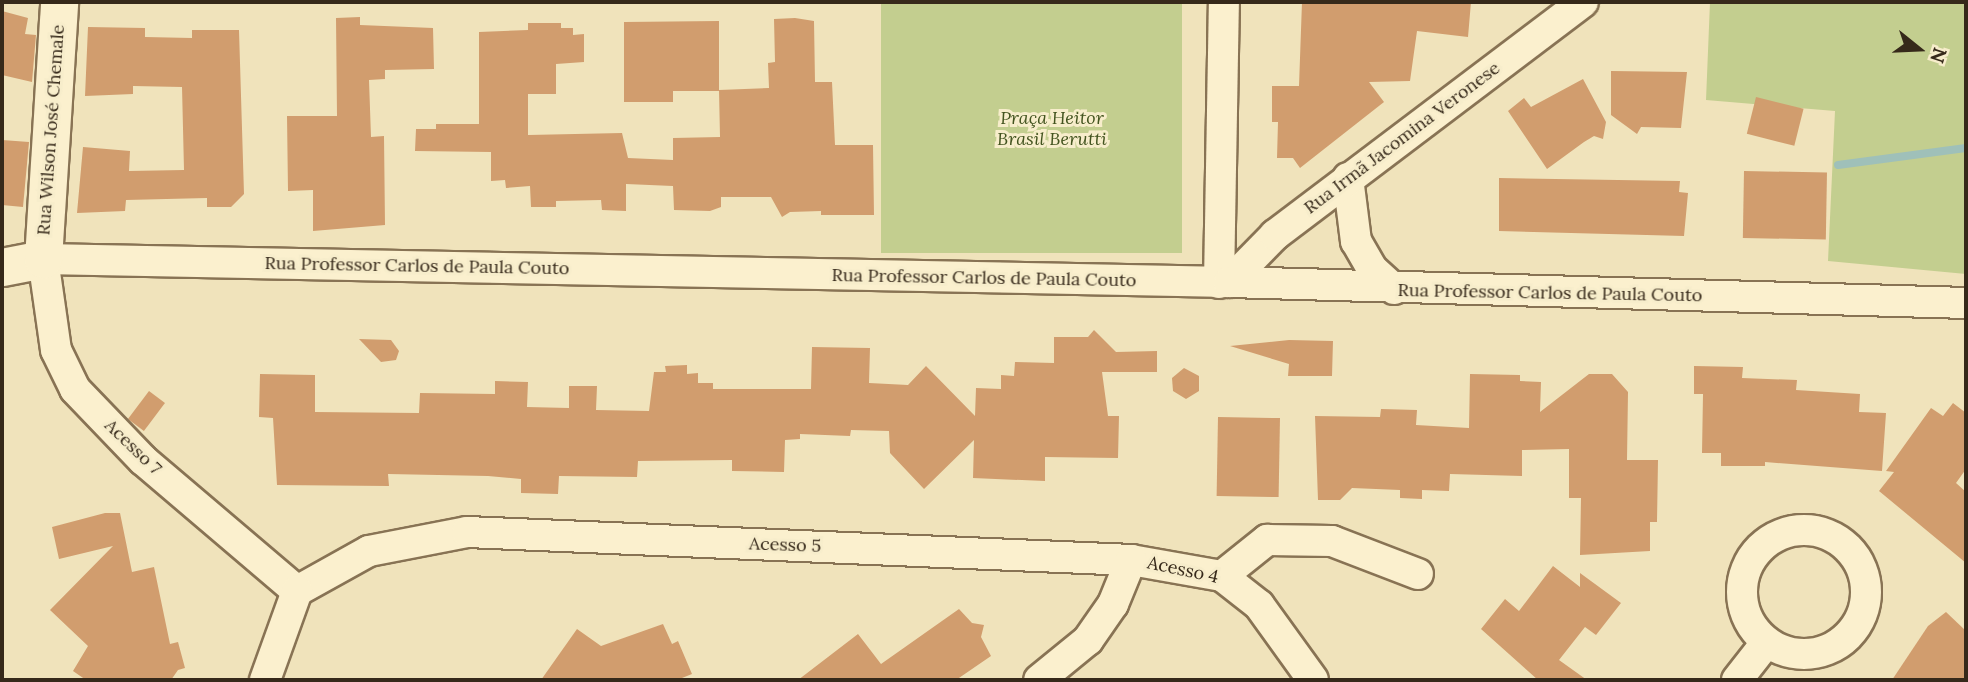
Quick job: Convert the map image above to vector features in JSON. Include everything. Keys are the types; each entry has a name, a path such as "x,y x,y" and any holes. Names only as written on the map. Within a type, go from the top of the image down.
{"street":[{"name":"Rua Wilson José Chemale","path":"43,259 59,2"},
{"path":"1224,2 1224,283"},
{"name":"Rua Irmã Jacomina Veronese","path":"1224,283 1275,235 1583,2"},
{"path":"1348,178 1356,241 1372,269 1394,289"},
{"name":"Rua Professor Carlos de Paula Couto","path":"2,267 43,259 1224,283 1966,303"},
{"name":"Acesso 7","path":"43,259 56,350 75,389 143,460 297,591"},
{"path":"1799,529 1821,531 1840,541 1854,554 1865,582 1863,611 1854,629 1823,652 1803,655 1766,643 1751,627 1742,607 1741,585 1754,555 1778,534 1799,529"},
{"name":"Acesso 5","path":"297,591 369,551 467,532 1131,560"},
{"path":"1222,576 1267,540 1332,541 1418,574"},
{"path":"1039,680 1088,640 1113,604 1131,560"},
{"name":"Acesso 4","path":"1131,560 1222,576 1259,605 1312,680"},
{"path":"265,680 297,591"},
{"path":"1737,680 1766,643"}],"green space":[{"name":"Praça Heitor Brasil Berutti","path":"881,2 1182,2 1182,253 881,253"},
{"path":"1710,2 1966,2 1966,274 1828,261 1835,111 1706,100"}],"building":[{"path":"1302,2 1471,2 1468,37 1417,31 1410,81 1369,82 1384,102 1300,168 1293,158 1277,158 1278,122 1272,122 1272,86 1299,86"},
{"path":"2,11 28,18 25,34 36,35 32,82 2,75"},
{"path":"360,17 360,25 433,28 434,69 385,70 385,79 369,80 371,137 384,136 385,225 313,231 313,190 288,191 287,116 337,116 336,18"},
{"path":"774,19 814,21 815,82 832,82 835,145 873,145 874,215 821,215 821,211 790,212 782,217 771,197 721,197 721,207 710,211 674,210 673,186 626,184 626,211 602,210 601,200 556,201 556,207 531,207 530,186 506,188 505,180 491,181 491,152 415,151 416,129 436,129 436,124 479,124 479,32 528,30 528,23 561,23 561,28 573,28 573,35 584,34 584,62 556,64 556,94 528,94 528,135 622,133 628,158 673,160 673,138 720,137 719,90 769,88 768,63 775,62"},
{"path":"719,21 719,91 673,91 673,102 624,102 624,22"},
{"path":"88,27 145,28 145,37 192,38 192,30 239,30 244,194 231,207 207,207 207,198 126,200 125,211 77,213 83,147 130,151 129,171 184,170 182,87 133,86 133,94 85,96"},
{"path":"1611,71 1687,72 1681,128 1641,127 1637,134 1611,115"},
{"path":"1583,79 1606,122 1603,139 1594,136 1547,169 1508,111 1524,98 1531,107"},
{"path":"1756,97 1804,109 1794,146 1747,134"},
{"path":"2,140 29,142 23,207 2,205"},
{"path":"1744,171 1827,172 1826,239 1743,238"},
{"path":"1499,178 1680,181 1679,192 1688,193 1684,236 1499,231"},
{"path":"1094,330 1116,352 1157,351 1157,372 1102,372 1108,416 1119,416 1118,458 1045,457 1045,481 973,478 974,440 924,489 890,453 889,431 851,430 850,436 800,434 800,439 785,440 784,472 732,471 732,460 638,461 637,477 559,476 558,494 521,493 521,479 488,476 388,474 389,486 277,485 273,418 259,417 260,374 315,375 315,412 419,413 420,393 495,394 495,381 528,382 527,407 569,408 569,386 597,386 596,410 649,411 654,372 666,372 665,366 687,365 687,374 698,373 698,383 713,383 713,389 811,389 812,347 870,348 869,383 908,385 926,366 975,416 976,388 1001,389 1001,375 1014,376 1015,362 1054,363 1054,337 1088,337"},
{"path":"359,339 391,340 399,351 396,360 381,362"},
{"path":"1289,340 1333,341 1332,376 1288,376 1289,364 1230,346"},
{"path":"1694,366 1743,367 1742,378 1797,380 1796,390 1860,394 1859,412 1886,413 1882,471 1765,462 1765,466 1721,466 1721,453 1702,453 1703,394 1694,394"},
{"path":"1184,368 1199,376 1199,391 1186,399 1173,391 1172,378"},
{"path":"1470,374 1520,375 1520,381 1541,382 1540,412 1589,374 1612,374 1628,392 1627,460 1658,460 1657,522 1650,522 1650,551 1580,555 1581,498 1569,498 1569,449 1522,450 1522,476 1450,474 1449,491 1422,490 1422,499 1400,498 1400,490 1352,488 1340,500 1318,500 1315,416 1380,417 1381,409 1417,410 1416,425 1469,428"},
{"path":"149,391 165,403 144,431 128,419"},
{"path":"1953,403 1966,413 1966,469 1956,483 1966,492 1966,563 1879,491 1894,472 1886,471 1931,408 1943,416"},
{"path":"1218,417 1280,418 1279,497 1217,496"},
{"path":"105,513 120,513 132,572 154,567 170,644 178,642 185,668 178,670 171,680 86,680 73,671 88,646 50,610 113,546 59,559 52,527"},
{"path":"1553,566 1580,587 1580,573 1621,603 1596,635 1585,627 1559,660 1587,680 1538,680 1481,629 1505,599 1519,611"},
{"path":"959,609 972,623 984,625 981,637 991,656 956,680 798,680 858,634 881,664"},
{"path":"1946,612 1966,631 1964,680 1892,680 1928,626"},
{"path":"663,624 672,644 678,641 692,674 677,680 541,680 577,629 601,646"}],"waterway":[{"path":"1838,165 1966,148"}]}
